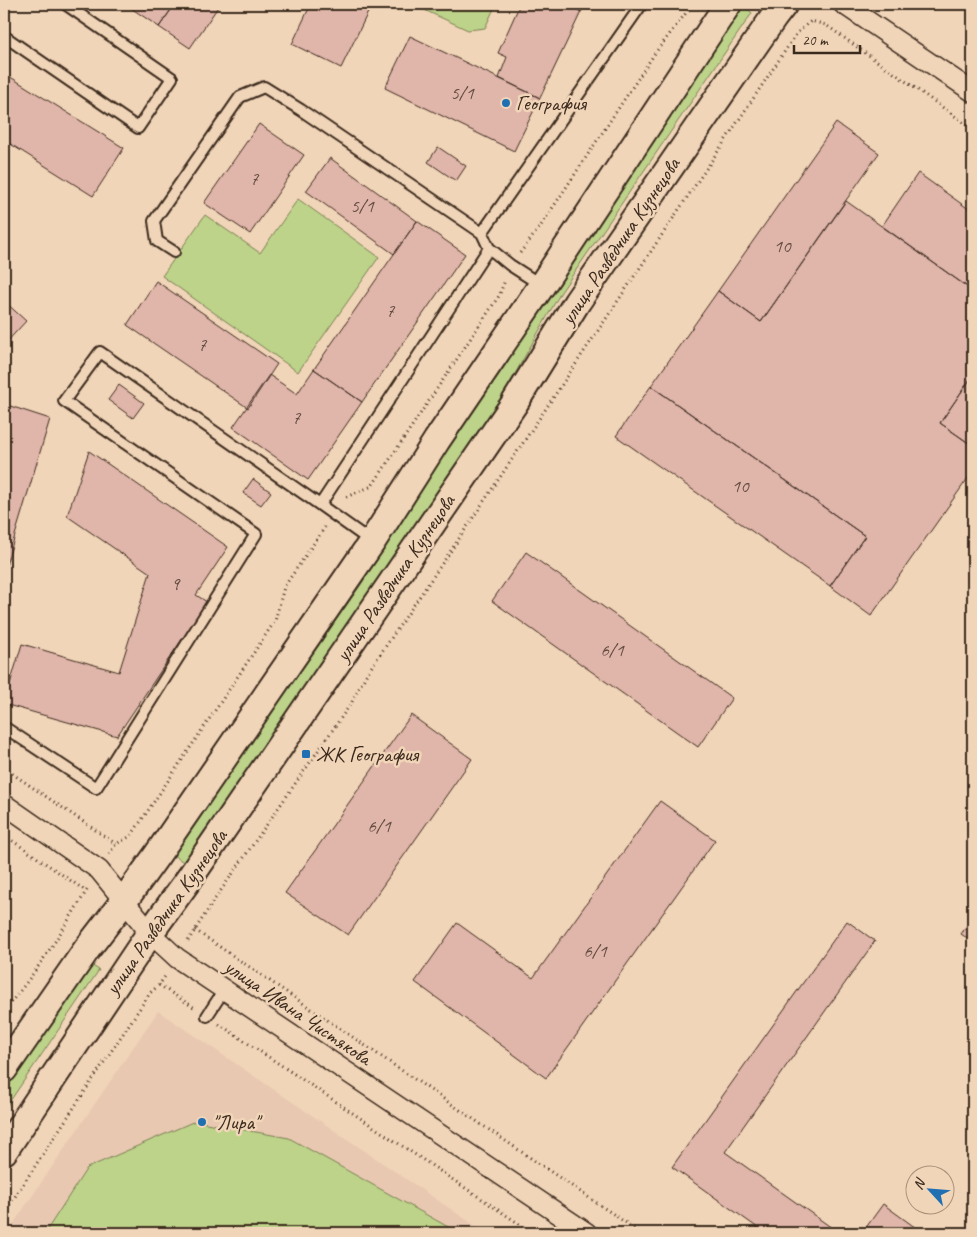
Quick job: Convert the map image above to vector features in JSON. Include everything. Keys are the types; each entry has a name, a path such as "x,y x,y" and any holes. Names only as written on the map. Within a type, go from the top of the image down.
{"main road":[{"name":"улица Разведчика Кузнецова","path":"4,1069 86,949 124,901 372,542 436,440 542,285 728,4"},
{"name":"улица Разведчика Кузнецова","path":"4,1151 150,933 514,404 577,302 784,4"}],"street":[{"path":"843,4 973,92"},
{"name":"улица Ивана Чистякова","path":"4,804 99,870 150,933 177,958 587,1233"}],"lane":[{"path":"4,36 138,128 172,78 65,4"},
{"path":"482,233 642,4"},
{"path":"174,252 157,241 154,221 240,97 264,87 482,233 489,248 510,265 542,285"},
{"path":"320,505 489,248"},
{"path":"4,727 96,788 256,534 64,401 100,352 372,542"},
{"path":"207,1016 224,990"}],"path":[{"path":"4,1213 150,993 160,985 216,899 352,702 366,674 797,33 811,22 826,25 973,129"},
{"path":"4,768 116,844"},
{"path":"4,835 86,891"},
{"path":"196,930 640,1233"},
{"path":"160,985 533,1233"}],"shaded area":[{"name":"\"Лира\"","path":"158,1011 486,1233 7,1233"}],"green space":[{"path":"418,4 496,4 485,28 468,30 420,8"},
{"path":"742,4 752,13 561,292 489,420 185,863 173,855 362,583 434,463"},
{"path":"298,199 379,257 298,372 162,276 205,215 260,253"},
{"path":"91,965 99,970 4,1110 4,1092"},
{"path":"195,1121 289,1138 459,1233 45,1233 87,1168"}],"building":[{"path":"125,4 175,4 159,27"},
{"path":"175,4 220,4 190,48 159,27"},
{"path":"311,4 372,4 341,68 292,44"},
{"path":"520,4 568,4 581,12 540,98 499,78 507,57 498,53"},
{"path":"568,4 587,4 581,12"},
{"path":"410,36 540,98 514,151 385,88"},
{"path":"4,73 124,148 93,196 4,140"},
{"path":"836,123 879,153 761,322 718,291"},
{"path":"259,124 304,155 250,234 204,203"},
{"path":"438,147 466,166 456,181 428,162"},
{"path":"330,158 417,221 394,254 306,191"},
{"path":"918,173 973,212 973,291 882,226"},
{"path":"846,201 973,291 973,375 940,423 973,446 973,471 871,616 830,586 865,536 651,386 718,291 761,322"},
{"path":"417,221 465,254 362,402 314,369"},
{"path":"156,281 277,364 248,408 127,325"},
{"path":"4,301 26,321 4,345"},
{"path":"314,369 362,402 308,480 233,427 269,375 297,394"},
{"path":"973,375 973,446 940,423"},
{"path":"119,385 144,403 133,418 108,400"},
{"path":"651,386 865,536 830,586 616,436"},
{"path":"4,404 50,419 4,572"},
{"path":"89,451 228,547 196,595 207,602 117,736 4,704 22,644 119,672 150,573 67,516"},
{"path":"253,479 271,492 261,505 243,493"},
{"path":"526,552 732,698 698,747 492,601"},
{"path":"411,715 472,759 348,935 285,893"},
{"path":"660,801 715,840 546,1078 415,982 457,923 533,978"},
{"path":"973,917 973,942 961,934"},
{"path":"847,921 875,941 725,1152 839,1233 765,1233 672,1167"},
{"path":"883,1204 923,1233 862,1233"}],"place":[{"name":"География","path":"506,103"},
{"name":"ЖК География","path":"306,754"},
{"name":"\"Лира\"","path":"202,1122"}]}
